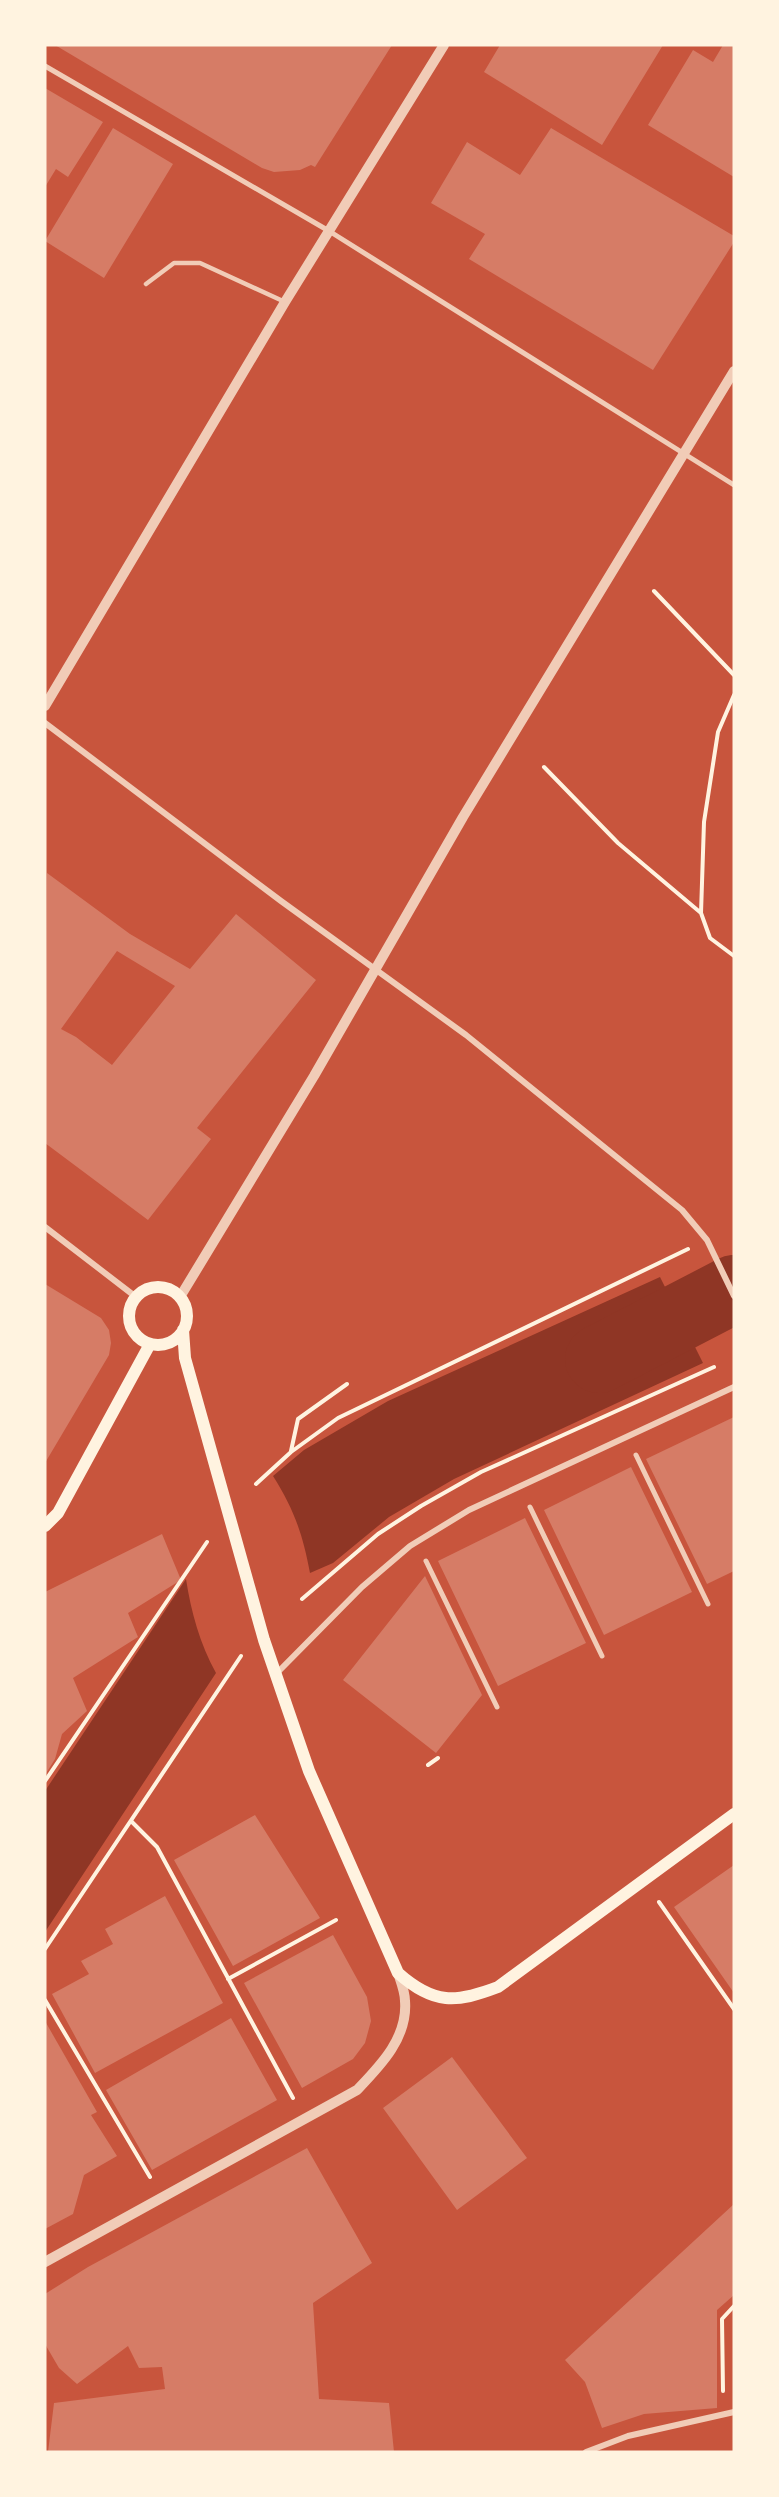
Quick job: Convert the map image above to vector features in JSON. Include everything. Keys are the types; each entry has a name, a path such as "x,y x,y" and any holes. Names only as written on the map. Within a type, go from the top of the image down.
{"main road":[{"path":"183,1330 169,1343 150,1344 141,1340 130,1325 128,1315 136,1297 153,1288 163,1287 180,1298 186,1313 183,1330 185,1358 264,1640 309,1771 398,1973 418,1991 447,1998 467,1998 498,1987 734,1814"},
{"path":"45,1526 58,1513 150,1344"}],"street":[{"path":"45,706 285,302 444,45"},
{"path":"45,66 329,231 734,486"},
{"path":"180,1298 463,817 734,371"},
{"path":"45,723 282,901 376,967 466,1035 682,1210 707,1240 734,1296"},
{"path":"45,1227 136,1297"},
{"path":"276,1674 362,1587 410,1546 469,1510 734,1386"},
{"path":"636,1455 708,1604"},
{"path":"530,1507 602,1656"},
{"path":"426,1561 497,1707"},
{"path":"45,2262 357,2090 384,2061 400,2034 405,2002 398,1973"},
{"path":"586,2452 628,2436 734,2412"}],"lane":[{"path":"146,284 174,263 200,263 285,302"}],"path":[{"path":"654,591 734,675"},
{"path":"734,695 718,732 704,822 701,913 710,938 734,956"},
{"path":"544,767 618,843 701,913"},
{"path":"256,1484 291,1452 338,1418 707,1240"},
{"path":"291,1452 298,1419 347,1384"},
{"path":"45,1781 207,1542"},
{"path":"45,1950 240,1656"},
{"path":"428,1765 438,1758"},
{"path":"131,1821 158,1847 293,2099"},
{"path":"659,1902 734,2009"},
{"path":"228,1979 336,1920"},
{"path":"45,2000 151,2178"},
{"path":"723,2414 722,2319 734,2306"}],"shaded area":[{"path":"660,1277 703,1363 454,1479 389,1517 333,1563 310,1573 297,1523 273,1476 304,1450 388,1401"},
{"path":"186,1579 197,1628 216,1673 45,1932 45,1791"}],"building":[{"path":"55,45 392,45 315,167 311,165 300,170 274,172 262,168"},
{"path":"500,45 663,45 602,145 484,72"},
{"path":"723,45 734,45 734,177 648,125 693,50 713,62"},
{"path":"45,88 103,122 68,177 56,169 45,187"},
{"path":"113,128 173,164 104,278 45,241"},
{"path":"551,128 734,236 734,242 653,370 469,259 485,234 431,203 467,142 520,175"},
{"path":"47,873 130,934 190,969 236,914 316,980 197,1128 211,1139 148,1220 45,1143","holes":["117,951 175,986 112,1065 76,1037 61,1029"]},
{"path":"45,1284 101,1318 109,1330 111,1343 109,1355 45,1463"},
{"path":"734,1417 734,1571 707,1584 646,1459"},
{"path":"631,1467 692,1592 604,1635 544,1510"},
{"path":"525,1518 586,1643 498,1686 438,1561"},
{"path":"162,1534 181,1580 128,1613 138,1637 73,1678 87,1711 62,1734 55,1759 45,1775 45,1592"},
{"path":"425,1576 482,1695 436,1753 343,1680"},
{"path":"255,1815 320,1918 233,1966 174,1860"},
{"path":"734,1865 734,1993 674,1907"},
{"path":"165,1896 223,2003 95,2073 52,1994 89,1974 81,1961 113,1944 105,1929"},
{"path":"333,1935 367,1997 371,2021 365,2043 353,2059 302,2088 244,1983"},
{"path":"231,2018 277,2100 152,2170 106,2090"},
{"path":"45,2021 97,2112 91,2115 117,2156 84,2175 73,2214 45,2229"},
{"path":"452,2057 527,2158 457,2210 383,2108"},
{"path":"307,2148 372,2263 313,2303 319,2399 389,2403 394,2452 48,2452 54,2403 165,2389 162,2367 139,2368 128,2346 77,2384 59,2368 45,2344 45,2294 88,2267"},
{"path":"734,2204 734,2295 717,2310 717,2408 644,2414 602,2428 585,2382 565,2360"}],"waterway":[{"path":"599,1359 734,1289"}]}
